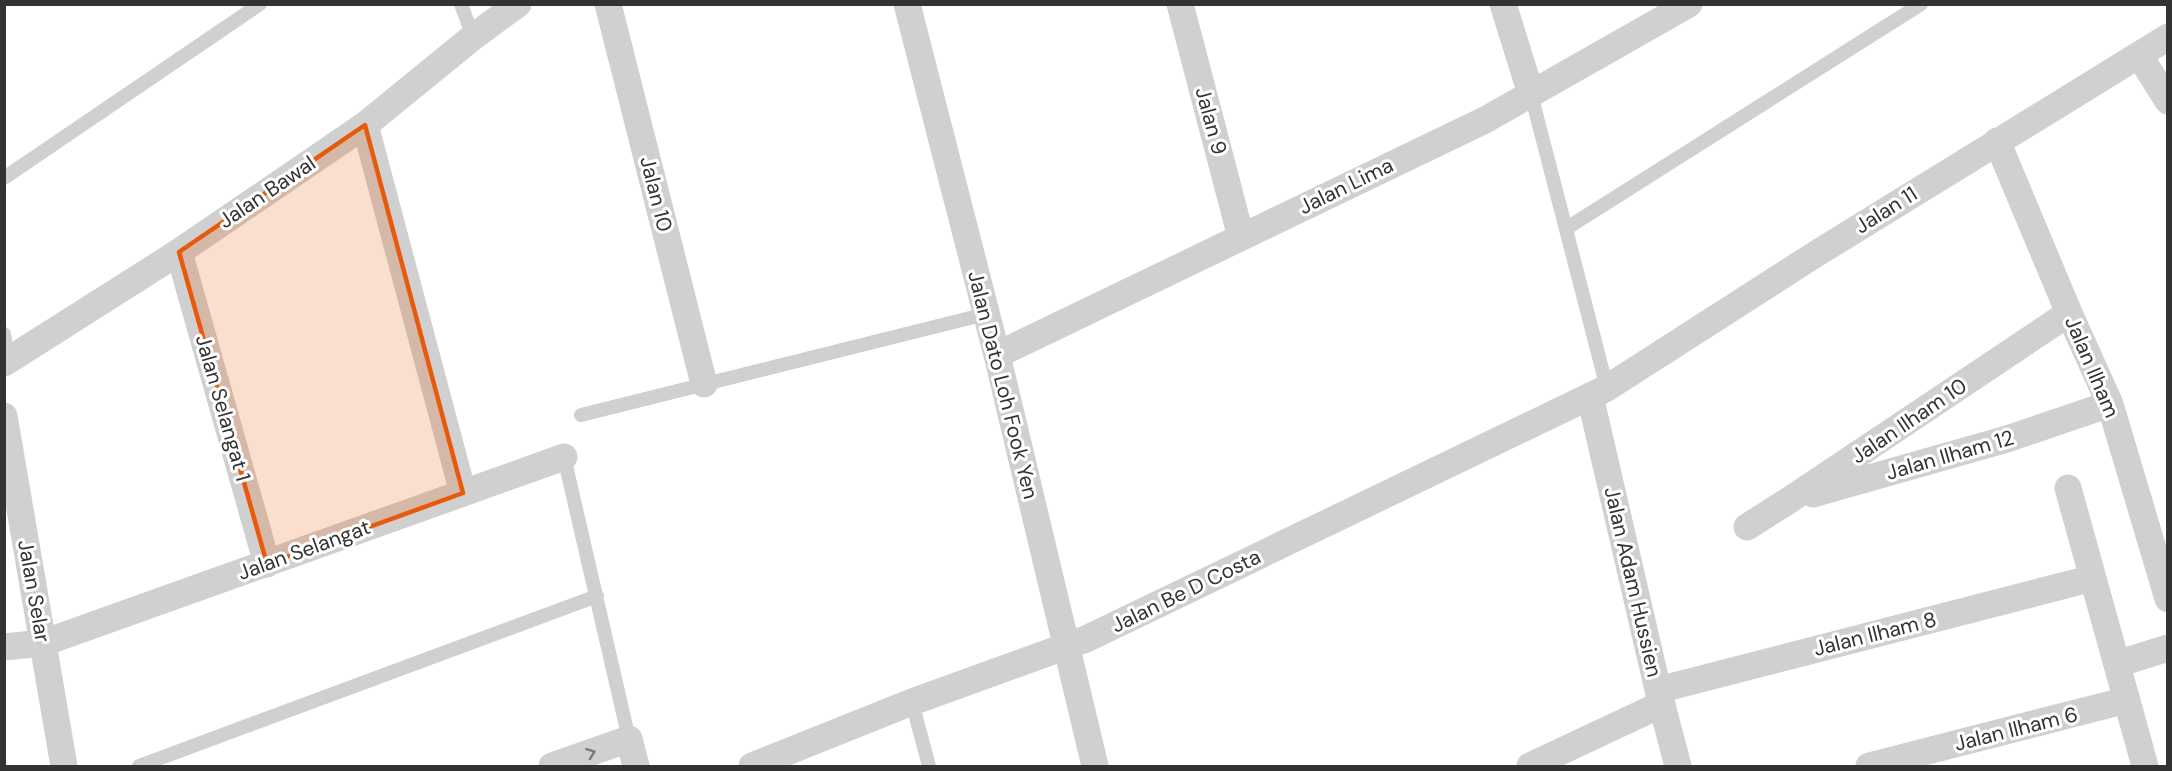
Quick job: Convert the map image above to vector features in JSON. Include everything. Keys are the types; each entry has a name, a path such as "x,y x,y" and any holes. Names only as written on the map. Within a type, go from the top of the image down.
{"street":[{"name":"Jalan Bawal","path":"6,352 179,252 365,125 473,37 518,4"},
{"name":"Jalan 10","path":"608,4 704,384"},
{"name":"Jalan Dato Loh Fook Yen","path":"907,4 997,356 1095,766"},
{"name":"Jalan 9","path":"1180,4 1241,237"},
{"path":"1503,4 1531,94"},
{"name":"Jalan Lima","path":"997,356 1485,120 1689,4"},
{"name":"Jalan 11","path":"1599,392 1997,141 2168,37"},
{"path":"2139,55 2168,101"},
{"path":"365,125 463,493"},
{"name":"Jalan Ilham","path":"1997,141 2110,404 2168,598"},
{"name":"Jalan Selangat 1","path":"179,252 267,564"},
{"name":"Jalan Ilham 10","path":"1747,527 2069,313"},
{"name":"Jalan Be D Costa","path":"752,766 793,759 912,702 1086,639 1599,392"},
{"name":"Jalan Adam Hussien","path":"1599,392 1660,697 1678,766"},
{"name":"Jalan Ilham 12","path":"1788,501 2007,439 2110,404"},
{"name":"Jalan Selar","path":"4,416 64,766"},
{"name":"Jalan Selangat","path":"4,647 43,643 564,457"},
{"path":"2068,488 2145,766"},
{"name":"Jalan Ilham 8","path":"1530,766 1660,697 2093,578"},
{"path":"2117,664 2168,648"},
{"name":"Jalan Ilham 6","path":"1869,766 2127,700"},
{"path":"552,766 630,739 636,766"}],"lane":[{"path":"4,178 260,4"},
{"path":"461,4 473,37"},
{"path":"1567,228 1921,4"},
{"path":"1531,94 1567,228 1599,392"},
{"path":"581,415 986,314"},
{"path":"564,457 630,739"},
{"path":"139,766 597,596"},
{"path":"912,702 929,766"}],"highlighted area":[{"path":"365,125 463,493 267,564 179,252"}]}
